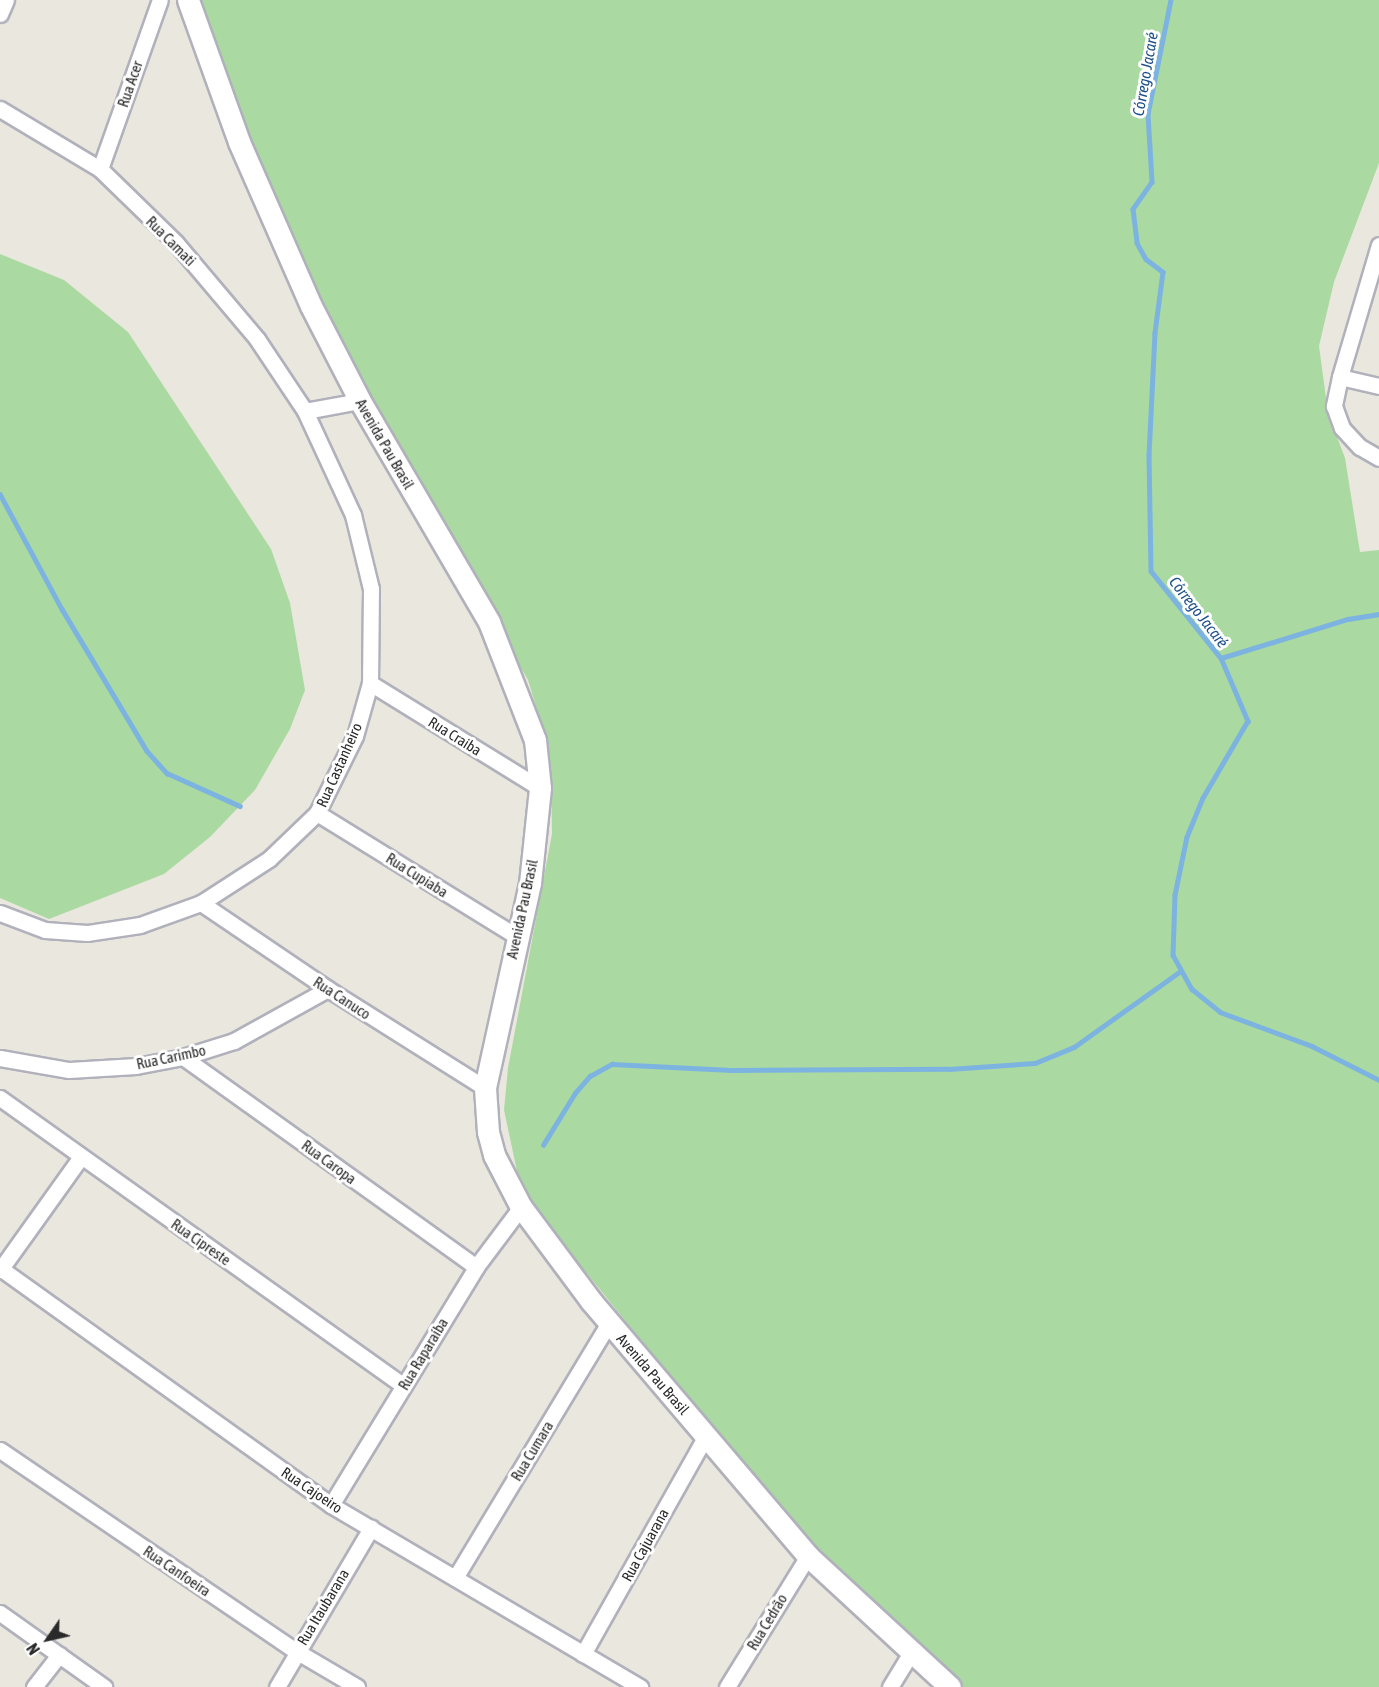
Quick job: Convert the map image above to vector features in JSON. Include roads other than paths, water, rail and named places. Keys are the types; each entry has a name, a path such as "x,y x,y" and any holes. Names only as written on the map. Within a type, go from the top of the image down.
{"main road":[{"name":"Avenida Pau Brasil","path":"188,0 265,204 311,306 360,401 489,622 535,740 540,788 530,883 516,936 485,1088 488,1132 494,1155 521,1207 609,1323 808,1556 950,1687"}],"street":[{"path":"0,14 6,0"},
{"name":"Rua Acer","path":"100,169 159,0"},
{"name":"Rua Camati","path":"0,109 100,169 176,243 221,294 305,411"},
{"path":"1379,247 1340,376 1334,406 1342,428 1360,447 1379,458"},
{"path":"1340,376 1379,387"},
{"path":"305,411 360,401"},
{"name":"Rua Castanheiro","path":"0,913 45,930 87,933 140,925 201,903 269,860 317,813 355,736 370,683 371,589 353,515 305,411"},
{"name":"Rua Craiba","path":"370,683 540,788"},
{"name":"Rua Cupiaba","path":"317,813 516,936"},
{"name":"Rua Canuco","path":"201,903 328,990 485,1088"},
{"name":"Rua Carimbo","path":"0,1058 69,1070 136,1066 183,1057 244,1037 328,990"},
{"name":"Rua Caropa","path":"183,1057 476,1267"},
{"name":"Rua Cipreste","path":"0,1098 403,1385"},
{"path":"0,1269 81,1157"},
{"name":"Rua Raparaíba","path":"332,1505 476,1267 521,1207"},
{"name":"Rua Cajoeiro","path":"0,1269 332,1505 640,1687"},
{"name":"Rua Cumara","path":"455,1578 609,1323"},
{"name":"Rua Cajuarana","path":"583,1654 706,1436"},
{"name":"Rua Canfoeira","path":"0,1450 296,1651 357,1687"},
{"name":"Rua Itaubarana","path":"277,1687 296,1651 371,1528"},
{"name":"Rua Cedrão","path":"728,1687 808,1556"},
{"path":"0,1613 104,1687"},
{"path":"890,1687 912,1651"},
{"path":"34,1687 59,1655"}],"waterway":[{"name":"Córrego Jacaré","path":"1171,0 1148,114 1152,182 1133,209 1137,243 1146,259 1163,272 1155,333 1149,455 1151,571 1221,658 1248,721 1203,798 1187,837 1175,895 1173,955 1192,989 1220,1012 1312,1046 1379,1080"},
{"path":"0,494 62,609 147,751 167,773 240,806"},
{"path":"1221,658 1348,619 1379,614"},
{"path":"543,1145 575,1093 590,1076 612,1064 731,1070 949,1069 1035,1063 1074,1047 1179,972"}]}
